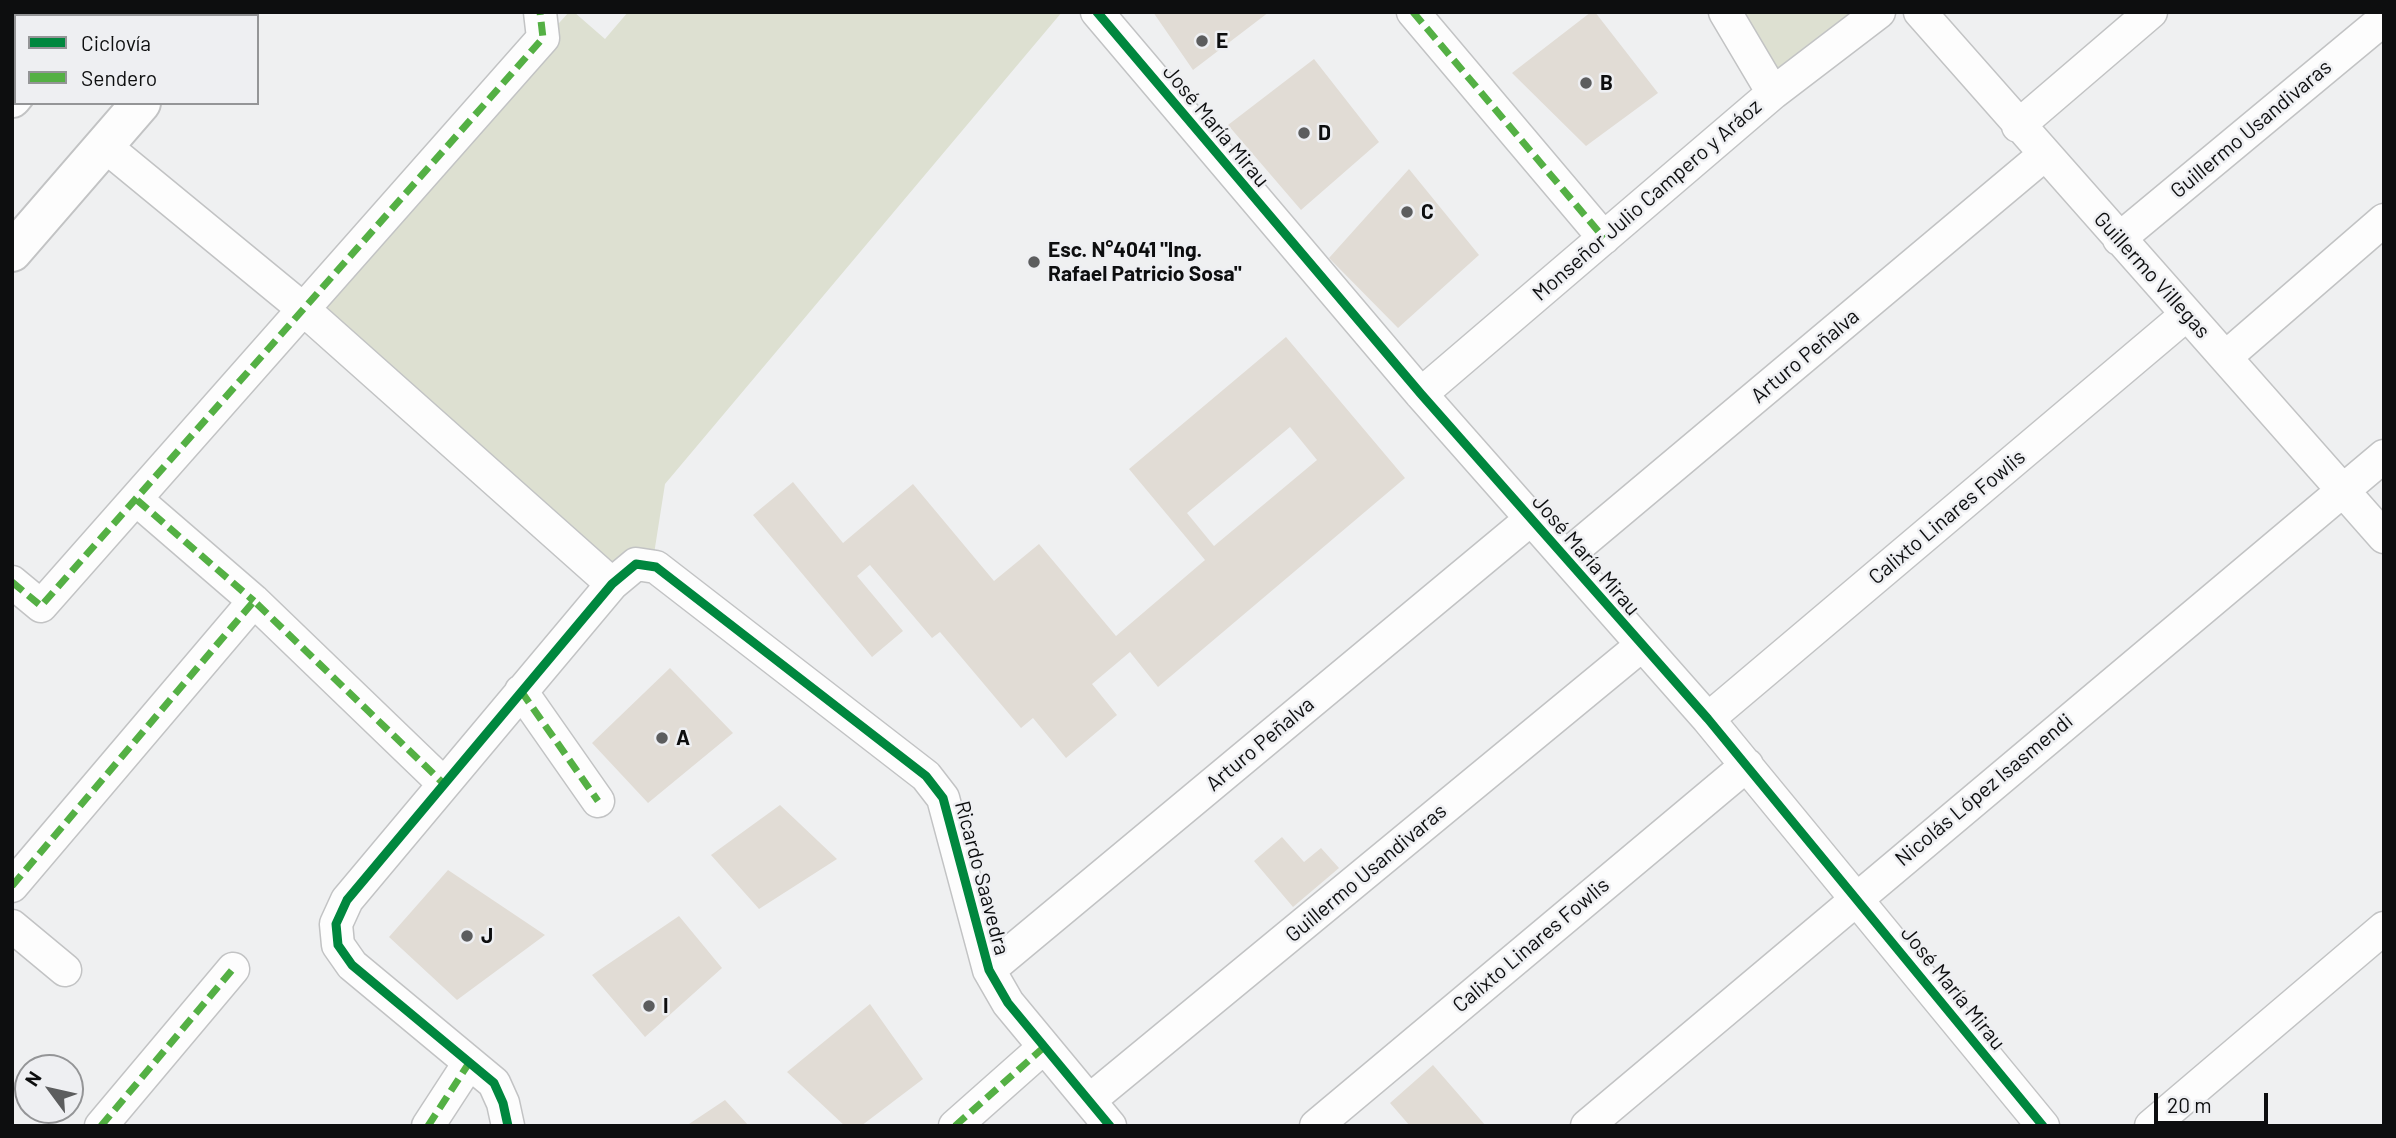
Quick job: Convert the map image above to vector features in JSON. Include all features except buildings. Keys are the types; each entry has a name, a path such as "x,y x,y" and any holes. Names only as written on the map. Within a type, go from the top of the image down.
{"street":[{"path":"12,582 41,606 543,38 540,12"},
{"name":"José María Mirau","path":"1097,12 1421,394 1708,719 2043,1126"},
{"path":"1413,12 1604,238"},
{"path":"1725,12 1773,93"},
{"name":"Monseñor Julio Campero y Aráoz","path":"1421,394 1773,93 1879,12"},
{"name":"Guillermo Villegas","path":"1920,12 2186,315 2227,356 2384,537"},
{"path":"2018,126 2151,12"},
{"name":"Guillermo Usandivaras","path":"2119,239 2384,19"},
{"path":"12,252 139,105"},
{"path":"105,146 302,308 612,583 346,900 336,924 338,946 352,965 494,1083 503,1103 508,1126"},
{"name":"Arturo Peñalva","path":"1565,557 2044,155"},
{"path":"2227,356 2384,220"},
{"name":"Calixto Linares Fowlis","path":"1708,719 2186,315"},
{"name":"Nicolás López Isasmendi","path":"1587,1126 2384,456"},
{"path":"137,500 254,601 444,784"},
{"name":"Arturo Peñalva","path":"989,970 1531,519"},
{"name":"Ricardo Saavedra","path":"612,583 636,564 656,567 926,776 943,799 989,970 1008,1003 1110,1126"},
{"path":"12,886 254,601"},
{"name":"Guillermo Usandivaras","path":"1090,1100 1642,645"},
{"path":"521,691 598,801"},
{"name":"Calixto Linares Fowlis","path":"1316,1126 1746,765"},
{"path":"12,926 65,970"},
{"path":"2151,1126 2384,928"},
{"path":"101,1126 233,969"},
{"path":"956,1126 1043,1048"},
{"path":"428,1126 469,1063"}],"shaded area":[{"path":"569,12 574,12 605,39 628,12 1062,12 665,484 654,554 612,584 302,308"},
{"path":"1725,12 1873,12 1773,93"}],"marked path":[{"path":"12,582 41,606 543,38 540,12"},
{"path":"1413,12 1604,238"},
{"path":"137,500 254,601"},
{"path":"12,886 254,601 444,784"},
{"path":"521,691 598,801"},
{"path":"101,1126 233,969"},
{"path":"955,1126 1043,1048"},
{"path":"428,1126 469,1063"}],"cycle path":[{"path":"1097,12 1421,394 1708,719 2043,1126"},
{"path":"508,1126 503,1103 494,1083 352,965 338,945 336,924 347,900 612,584 636,564 656,567 926,776 943,798 989,970 1008,1003 1110,1126"}],"place":[{"name":"E","path":"1202,41"},
{"name":"B","path":"1586,83"},
{"name":"D","path":"1304,133"},
{"name":"C","path":"1407,212"},
{"name":"Esc. N°4041 \"Ing. Rafael Patricio Sosa\"","path":"1034,262"},
{"name":"A","path":"662,738"},
{"name":"J","path":"467,936"},
{"name":"I","path":"649,1006"}]}
